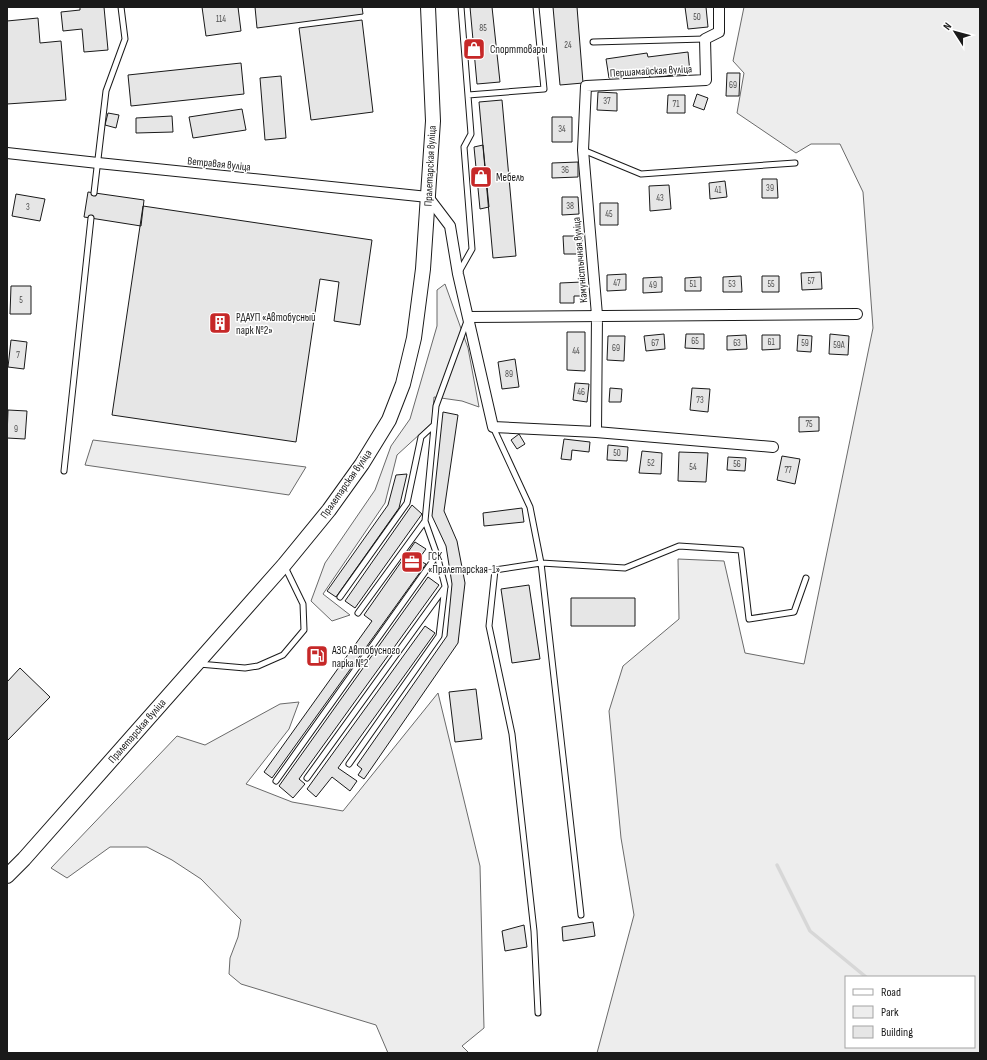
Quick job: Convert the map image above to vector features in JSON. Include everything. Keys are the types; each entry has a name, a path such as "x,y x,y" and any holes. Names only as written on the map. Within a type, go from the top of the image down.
{"main road":[{"name":"Пралетарская вуліца","path":"7,876 24,859 284,565 329,510 362,464 389,420 403,384 414,338 423,269 433,121 428,7"},
{"name":"Пралетарская вуліца","path":"7,885 24,859"},
{"path":"7,869 24,859"}],"street":[{"path":"705,38 719,32 719,7"},
{"name":"Першамайская вуліца","path":"586,86 706,80 705,38"},
{"name":"Камуністычная вуліца","path":"586,86 583,150 597,315 596,432"},
{"name":"Ветравая вуліца","path":"7,153 428,197"},
{"path":"428,197 450,226 458,274 493,427 596,432 773,447"},
{"path":"468,317 857,314"}],"lane":[{"path":"94,193 106,91 125,39 121,7"},
{"path":"458,274 472,249 464,147 471,134 461,7"},
{"path":"468,95 544,90 536,7"},
{"path":"593,42 705,38"},
{"path":"583,150 641,174 795,163"},
{"path":"64,471 91,218"},
{"path":"349,764 440,636 445,586 438,555 425,521 436,406 468,317"},
{"path":"340,597 408,503 421,437 434,425"},
{"path":"493,427 530,507 540,563 581,914"},
{"path":"358,613 425,521"},
{"path":"538,1013 534,931 512,734 489,626 495,570 540,563 625,568 679,546 741,550 750,619 794,612 806,578"},
{"path":"276,781 438,555"},
{"path":"196,663 245,668 258,666 283,655 304,630 303,604 284,565"},
{"path":"307,778 445,586"}],"green space":[{"path":"744,7 980,7 980,1053 597,1053 634,915 621,838 609,711 623,666 679,619 678,559 724,561 745,653 804,664 873,328 863,192 840,144 811,144 796,153 737,113 744,73 733,61"},
{"path":"445,284 468,348 479,407 462,401 434,397 432,423 397,455 385,503 323,594 350,615 332,621 311,601 325,563 375,490 391,446 410,419 437,326 437,290"},
{"path":"93,440 306,467 289,495 85,465"},
{"path":"438,693 480,866 484,1028 462,1046 469,1053 388,1053 376,1025 241,984 229,974 230,958 238,937 241,920 201,879 172,860 147,847 110,847 67,878 51,868 177,736 205,745 280,704 299,702 289,729 246,784 292,802 343,811"}],"building":[{"path":"80,7 104,7 108,50 84,52 82,29 63,31 61,12 80,10"},
{"path":"202,7 238,7 241,31 206,36"},
{"path":"255,7 362,7 363,14 257,28"},
{"path":"470,7 492,7 500,82 477,84"},
{"path":"553,7 577,7 583,83 560,85"},
{"path":"685,7 706,7 708,27 688,29"},
{"path":"38,18 40,43 61,41 66,100 7,104 7,21"},
{"path":"362,20 373,112 311,120 299,28"},
{"path":"688,52 690,73 650,78 649,73 609,78 606,59 647,53 648,57"},
{"path":"241,63 244,94 131,106 128,75"},
{"path":"727,73 740,73 739,96 726,96"},
{"path":"281,76 286,138 265,140 260,78"},
{"path":"598,92 617,93 617,111 597,110"},
{"path":"697,94 708,98 704,110 693,106"},
{"path":"668,95 685,95 685,113 667,113"},
{"path":"502,100 516,256 493,258 479,102"},
{"path":"242,109 246,130 193,138 189,117"},
{"path":"108,113 119,115 116,128 105,125"},
{"path":"172,116 173,132 136,133 136,118"},
{"path":"552,117 572,117 572,142 552,142"},
{"name":"Мебель","path":"483,145 489,207 480,209 474,147"},
{"path":"578,162 578,177 552,178 552,163"},
{"path":"762,179 777,179 778,198 762,198"},
{"path":"725,181 727,197 710,199 709,183"},
{"path":"669,185 671,209 650,211 649,186"},
{"path":"88,192 144,200 141,226 84,217"},
{"path":"16,194 45,199 40,221 12,216"},
{"path":"562,197 578,197 579,214 562,215"},
{"path":"600,203 618,203 618,225 600,225"},
{"name":"РДАУП «Автобусный парк №2»","path":"143,206 372,240 360,325 334,321 339,282 320,279 296,442 112,415"},
{"path":"563,236 582,236 582,254 564,254"},
{"path":"821,272 822,289 802,290 801,273"},
{"path":"626,274 626,290 607,291 607,275"},
{"path":"741,276 742,292 723,292 723,277"},
{"path":"762,276 779,276 779,292 762,292"},
{"path":"662,277 662,292 643,293 643,278"},
{"path":"701,277 701,291 685,291 685,278"},
{"path":"582,282 582,296 574,296 574,303 560,303 560,283"},
{"path":"11,286 31,286 31,314 10,314"},
{"path":"567,332 585,332 585,371 567,370"},
{"path":"664,334 665,349 646,351 644,336"},
{"path":"686,334 704,334 704,349 685,348"},
{"path":"830,334 849,336 848,355 829,354"},
{"path":"746,335 747,349 727,350 727,336"},
{"path":"762,335 780,335 780,349 762,350"},
{"path":"798,335 812,336 811,352 797,351"},
{"path":"608,336 625,336 624,361 607,360"},
{"path":"11,340 27,342 24,369 8,367"},
{"path":"515,359 519,387 502,389 498,362"},
{"path":"575,383 589,384 587,402 573,400"},
{"path":"610,388 622,389 621,402 609,402"},
{"path":"692,388 710,389 708,412 690,410"},
{"path":"8,410 27,411 25,439 7,438"},
{"path":"443,412 458,415 444,511 457,541 465,583 458,643 364,779 358,775 362,769 357,765 447,636 452,584 446,546 432,516"},
{"path":"799,417 819,417 819,431 799,432"},
{"path":"519,434 525,444 517,449 511,440"},
{"path":"564,439 590,442 589,452 572,450 571,460 561,459"},
{"path":"608,445 628,447 627,461 607,460"},
{"path":"642,451 662,453 661,474 639,473"},
{"path":"679,452 708,453 706,482 678,481"},
{"path":"782,456 800,459 795,484 777,480"},
{"path":"728,457 746,458 745,471 727,470"},
{"path":"407,474 399,508 336,597 327,591 388,505 396,475"},
{"path":"412,505 422,514 355,608 345,601"},
{"path":"522,508 524,522 484,526 483,513"},
{"path":"415,542 426,549 418,560 426,564 272,778 264,772 372,621 364,615"},
{"path":"428,577 439,585 299,779 305,784 293,798 279,786"},
{"path":"529,585 540,659 512,663 501,589"},
{"path":"571,598 635,598 635,626 571,626"},
{"path":"425,626 435,633 338,768 357,781 350,791 332,777 316,797 307,789"},
{"name":"АЗС Автобусного парка №2","path":"320,647 327,654 315,665 308,658"},
{"path":"20,668 50,697 7,741 7,682"},
{"path":"476,689 482,739 455,742 449,692"},
{"path":"593,922 595,936 563,941 562,927"},
{"path":"524,925 527,947 505,951 502,931"}],"waterway":[{"path":"777,865 810,931 865,976"}],"place":[{"name":"Спорттовары","path":"474,49"},
{"name":"Мебель","path":"481,177"},
{"name":"РДАУП «Автобусный парк №2»","path":"220,323"},
{"name":"ГСК «Пралетарская-1»","path":"412,562"},
{"name":"АЗС Автобусного парка №2","path":"317,656"}]}
